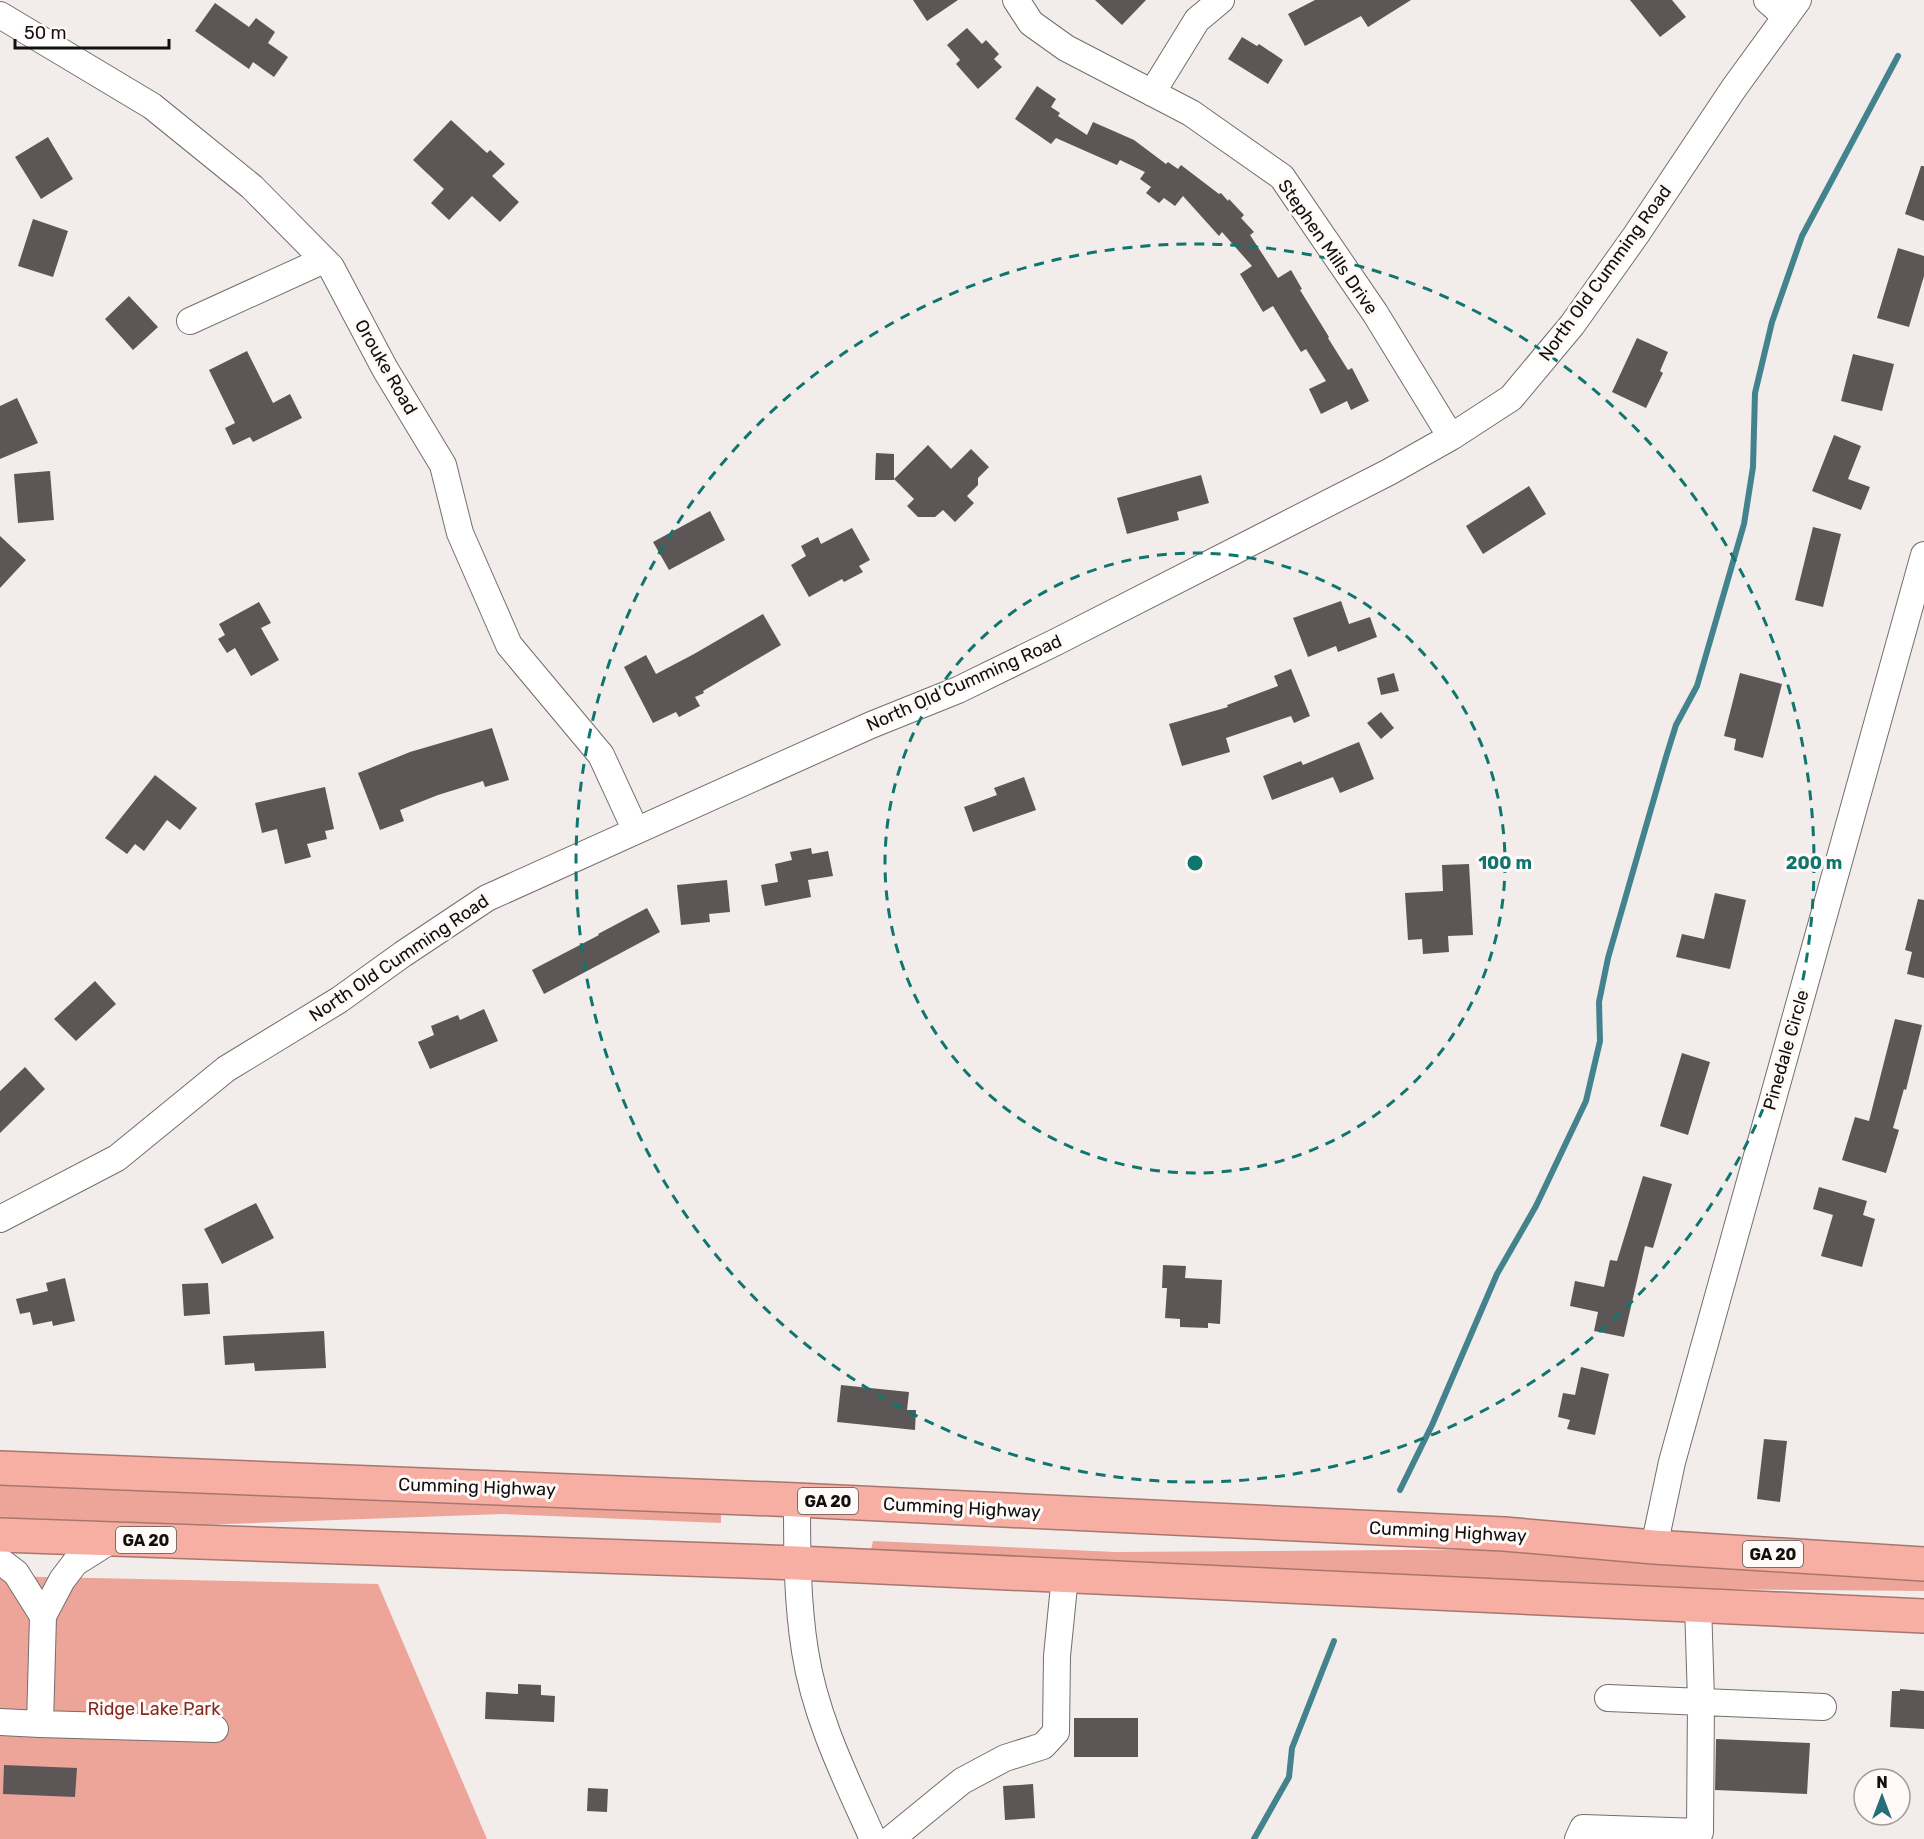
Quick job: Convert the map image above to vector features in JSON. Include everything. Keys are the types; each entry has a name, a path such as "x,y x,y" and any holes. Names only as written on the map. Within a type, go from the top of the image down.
{"highway":[{"name":"Cumming Highway","path":"0,1468 797,1500 1504,1533 1654,1546 1924,1564"},
{"name":"GA 20","path":"0,1534 797,1563 1924,1616"}],"street":[{"name":"Stephen Mills Drive","path":"1016,0 1031,23 1066,48 1191,113 1282,177 1375,313 1450,437"},
{"path":"1152,93 1197,20 1221,0"},
{"name":"North Old Cumming Road","path":"0,1219 117,1158 226,1069 339,1000 487,898 871,725 977,680 1389,472 1511,398 1572,325 1636,235 1734,88 1784,6"},
{"name":"Orouke Road","path":"0,15 152,106 252,187 330,267 385,369 443,465 460,533 509,645 601,756 636,831"},
{"path":"190,321 324,260"},
{"name":"Pinedale Circle","path":"1654,1546 1674,1451 1924,555"},
{"path":"797,1500 797,1563 805,1651 819,1710 838,1761 873,1839"},
{"path":"40,1724 43,1616 62,1580 75,1563 114,1539"},
{"path":"0,1561 16,1573 43,1616"},
{"path":"891,1839 962,1781 1005,1758 1043,1746 1056,1732 1057,1656 1065,1576"},
{"path":"1578,1839 1583,1828 1700,1832 1701,1700 1698,1604"},
{"path":"1608,1698 1701,1700 1824,1707"},
{"path":"0,1722 215,1729"}],"green space":[{"path":"0,1483 721,1509 721,1523 502,1514 143,1527 0,1524"},
{"path":"873,1541 1115,1552 1541,1549 1924,1575 1924,1591 1541,1588 871,1550"},
{"name":"Ridge Lake Park","path":"0,1576 378,1584 487,1839 0,1839"}],"building":[{"path":"913,0 958,0 927,21"},
{"path":"1095,0 1146,0 1122,25"},
{"path":"1315,0 1411,0 1368,27 1361,16 1305,46 1288,14"},
{"path":"1630,0 1672,0 1686,17 1660,37"},
{"path":"215,3 249,27 256,18 275,32 268,43 288,57 274,77 253,62 249,69 195,31"},
{"path":"967,28 982,44 986,40 999,54 994,59 1002,67 978,89 956,64 960,60 947,45"},
{"path":"1242,37 1257,46 1259,44 1283,60 1268,84 1228,59"},
{"path":"1037,86 1056,99 1051,107 1060,113 1058,116 1087,135 1093,122 1134,140 1166,164 1168,162 1178,169 1181,165 1219,194 1221,193 1228,201 1229,199 1244,215 1241,218 1254,232 1250,235 1278,278 1291,270 1328,338 1348,370 1352,368 1369,401 1351,410 1347,401 1321,414 1309,389 1326,381 1306,349 1301,352 1273,306 1263,312 1240,274 1252,266 1222,232 1219,236 1183,196 1175,206 1164,198 1159,203 1146,193 1151,187 1140,179 1145,172 1120,160 1117,165 1056,138 1051,144 1015,119"},
{"path":"451,120 487,153 490,150 505,164 492,176 519,202 500,222 472,196 449,220 431,203 444,189 413,160"},
{"path":"48,137 73,179 41,199 15,157"},
{"path":"1921,166 1924,166 1924,221 1905,214"},
{"path":"33,219 68,231 53,277 18,266"},
{"path":"1898,248 1924,256 1924,276 1909,327 1877,318"},
{"path":"129,296 158,327 133,350 105,319"},
{"path":"1637,338 1668,352 1660,371 1663,373 1646,408 1612,392"},
{"path":"247,351 273,403 290,394 302,418 253,442 250,437 233,445 225,428 235,423 209,370"},
{"path":"1853,354 1894,364 1882,411 1841,401"},
{"path":"17,398 38,443 0,459 0,406"},
{"path":"1834,435 1861,446 1848,479 1870,487 1861,510 1812,491"},
{"path":"928,445 951,469 971,449 989,467 978,478 978,485 967,496 974,503 955,522 943,510 935,517 918,517 907,506 914,499 894,479"},
{"path":"876,453 894,454 894,480 875,480"},
{"path":"50,471 54,520 18,523 14,474"},
{"path":"1201,475 1209,503 1177,512 1179,520 1127,534 1117,498"},
{"path":"1529,486 1546,514 1483,554 1466,526"},
{"path":"710,511 725,540 669,570 653,542"},
{"path":"1813,527 1841,534 1823,607 1795,600"},
{"path":"852,528 870,560 859,566 863,572 844,582 842,579 809,597 791,565 806,556 801,546 818,537 821,544"},
{"path":"0,536 26,560 0,588"},
{"path":"1341,601 1349,624 1370,617 1377,637 1338,652 1336,646 1308,657 1293,618"},
{"path":"259,602 271,623 261,628 279,660 251,676 235,648 227,653 218,639 225,635 219,624"},
{"path":"763,614 781,645 695,697 700,706 679,717 676,712 653,723 624,667 646,655 656,674"},
{"path":"1291,669 1310,716 1294,723 1291,716 1226,738 1230,752 1182,766 1169,724 1228,707 1227,705 1278,686 1274,676"},
{"path":"1394,673 1399,691 1381,695 1377,678"},
{"path":"1740,673 1782,684 1763,758 1734,750 1736,739 1724,736"},
{"path":"1381,712 1394,728 1381,739 1367,723"},
{"path":"492,728 509,780 485,787 483,781 438,795 400,810 404,821 380,830 358,773 410,752"},
{"path":"1359,742 1374,779 1340,793 1333,777 1272,800 1263,776 1301,761 1303,765"},
{"path":"155,775 197,808 180,830 167,820 144,851 135,844 127,854 105,838"},
{"path":"1024,777 1036,810 973,832 964,807 997,795 994,788"},
{"path":"325,787 334,829 325,831 327,839 307,844 311,857 285,864 277,829 262,833 255,803"},
{"path":"811,848 812,854 828,851 833,876 808,880 811,897 765,906 761,885 778,882 775,864 792,860 790,852"},
{"path":"1469,864 1473,935 1448,936 1449,952 1423,954 1422,939 1408,940 1405,893 1443,891 1442,865"},
{"path":"727,880 730,912 709,914 710,922 681,925 677,885"},
{"path":"1715,893 1746,900 1730,969 1676,957 1682,934 1704,939"},
{"path":"1918,899 1924,900 1924,978 1907,974 1912,952 1905,950"},
{"path":"647,908 660,932 544,994 532,970"},
{"path":"95,981 116,1004 76,1041 54,1019"},
{"path":"484,1009 498,1041 430,1069 418,1042 434,1035 431,1026 458,1015 460,1020"},
{"path":"1895,1019 1922,1025 1906,1090 1904,1089 1893,1128 1899,1130 1886,1173 1842,1160 1855,1117 1869,1121"},
{"path":"1682,1053 1710,1062 1688,1135 1660,1126"},
{"path":"25,1067 45,1089 0,1133 0,1091"},
{"path":"1643,1176 1672,1184 1653,1248 1645,1246 1624,1337 1594,1331 1598,1312 1570,1306 1575,1281 1604,1287 1610,1260 1617,1261"},
{"path":"1819,1187 1867,1201 1863,1215 1875,1219 1862,1267 1821,1256 1833,1215 1813,1209"},
{"path":"256,1203 274,1238 222,1264 204,1229"},
{"path":"1163,1265 1186,1266 1185,1278 1222,1280 1220,1324 1208,1323 1208,1328 1180,1327 1180,1319 1165,1318 1167,1288 1162,1288"},
{"path":"65,1278 75,1321 53,1326 52,1321 33,1325 30,1312 20,1314 16,1299 48,1291 46,1283"},
{"path":"208,1283 210,1314 184,1316 182,1284"},
{"path":"324,1331 326,1368 255,1371 254,1363 225,1365 223,1336"},
{"path":"1581,1367 1609,1374 1595,1435 1567,1429 1570,1420 1558,1417 1563,1393 1575,1395"},
{"path":"841,1385 909,1392 907,1410 916,1410 915,1430 837,1422"},
{"path":"1764,1439 1787,1441 1780,1502 1757,1499"},
{"path":"518,1684 541,1685 541,1695 555,1696 554,1722 485,1719 486,1692 518,1694"},
{"path":"1900,1689 1924,1691 1924,1729 1890,1727 1892,1691 1900,1691"},
{"path":"1074,1718 1138,1718 1138,1757 1074,1757"},
{"path":"1716,1739 1810,1743 1807,1794 1715,1790"},
{"path":"4,1765 77,1768 75,1797 3,1794"},
{"path":"1033,1784 1035,1818 1005,1820 1003,1786"},
{"path":"588,1788 608,1789 607,1812 587,1811"}],"waterway":[{"path":"1400,1490 1432,1425 1497,1274 1536,1206 1586,1101 1600,1041 1599,1002 1608,958 1676,725 1697,686 1744,524 1753,467 1755,393 1772,322 1802,236 1898,56"},
{"path":"1254,1839 1289,1777 1292,1748 1334,1641"}]}
